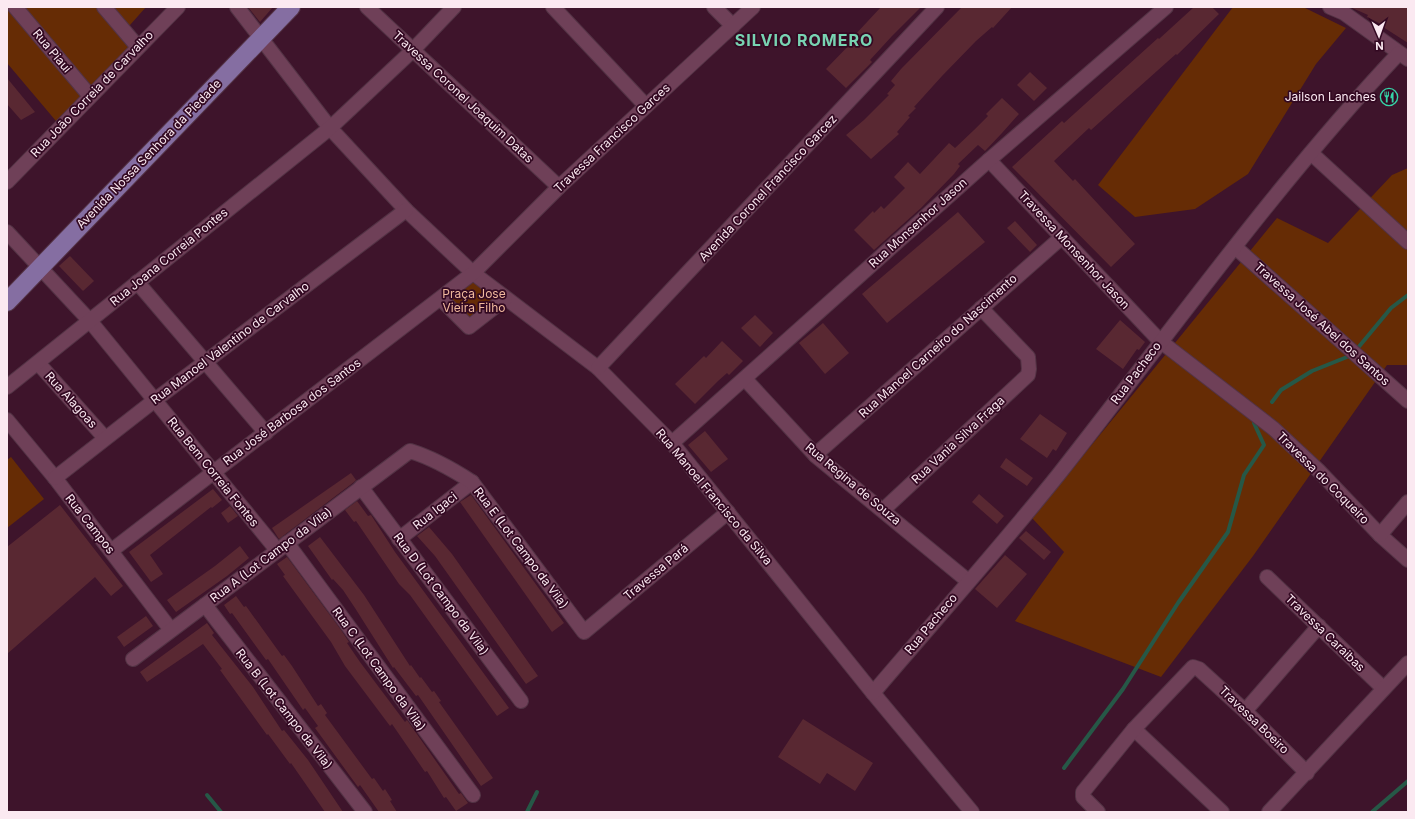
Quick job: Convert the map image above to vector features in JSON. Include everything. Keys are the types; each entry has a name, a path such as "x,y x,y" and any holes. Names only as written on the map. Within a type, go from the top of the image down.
{"main road":[{"name":"Avenida Nossa Senhora da Piedade","path":"7,302 39,267 291,7"}],"street":[{"name":"Rua Piaui","path":"15,7 90,96"},
{"path":"104,7 138,47"},
{"name":"Rua João Correia de Carvalho","path":"7,182 178,7"},
{"name":"Rua Manoel Francisco da Silva","path":"237,7 260,39 330,128 406,210 473,273 505,299 598,368 672,443 873,693 972,812"},
{"name":"Travessa Coronel Joaquim Datas","path":"367,7 412,51 559,187"},
{"name":"Rua Joana Correia Pontes","path":"7,387 90,321 136,282 330,128 412,51 454,7"},
{"path":"553,7 646,106"},
{"path":"714,7 733,26"},
{"name":"Travessa Francisco Garces","path":"473,273 559,187 753,7"},
{"name":"Avenida Coronel Francisco Garcez","path":"598,368 937,7"},
{"name":"Rua Monsenhor Jason","path":"672,443 989,160 1166,7"},
{"path":"1330,7 1344,13 1403,56"},
{"name":"Rua Pacheco","path":"873,693 1058,475 1160,342 1348,107 1403,56"},
{"path":"1311,153 1408,242"},
{"name":"Travessa Monsenhor Jason","path":"989,160 1160,342"},
{"name":"Rua Manoel Valentino de Carvalho","path":"55,478 154,400 406,210"},
{"name":"Rua Bem Correia Fontes","path":"7,232 90,321 213,473 282,547"},
{"name":"Rua Manoel Carneiro do Nascimento","path":"815,455 1062,237"},
{"name":"Travessa José Abel dos Santos","path":"1235,247 1408,401"},
{"name":"Rua José Barbosa dos Santos","path":"111,551 473,273"},
{"path":"136,282 206,361 266,433"},
{"path":"441,299 469,327 505,299"},
{"name":"Rua Vania Silva Fraga","path":"883,510 1028,375 1030,369 1028,357 980,308"},
{"name":"Travessa do Coqueiro","path":"1160,342 1274,429 1318,470 1380,536 1408,560"},
{"name":"Rua Alagoas","path":"38,363 105,438"},
{"name":"Rua Regina de Souza","path":"745,379 815,455 968,581"},
{"name":"Rua Campos","path":"7,420 55,478 171,630"},
{"name":"Rua E (Lot Campo da Vila)","path":"410,451 450,467 472,482 584,632"},
{"name":"Rua A (Lot Campo da Vila)","path":"133,659 410,451"},
{"name":"Rua Igaci","path":"399,540 472,482"},
{"name":"Rua D (Lot Campo da Vila)","path":"362,487 399,540 521,701"},
{"path":"1380,536 1408,502"},
{"name":"Travessa Pará","path":"584,632 728,512"},
{"name":"Rua C (Lot Campo da Vila)","path":"282,547 473,795"},
{"name":"Travessa Caraibas","path":"1267,577 1384,688"},
{"name":"Rua B (Lot Campo da Vila)","path":"205,605 365,812"},
{"path":"1245,711 1319,626"},
{"path":"1269,812 1307,773 1408,662"},
{"name":"Travessa Boeiro","path":"1134,729 1190,668 1195,667 1200,669 1245,711 1307,773"},
{"path":"1098,812 1084,798 1083,792 1134,729 1222,812"}],"green space":[{"path":"7,7 146,7 122,34 133,46 56,121 7,63"},
{"path":"1233,7 1303,7 1346,28 1316,64 1248,174 1195,209 1135,217 1098,185"},
{"path":"1408,168 1408,365 1387,365 1253,556 1161,677 1015,621 1064,552 1032,518 1277,218 1328,243 1392,175"},
{"name":"Praça Jose Vieira Filho","path":"474,281 497,302 469,323 447,301"},
{"path":"11,457 44,499 7,528 7,460"}],"building":[{"path":"248,7 273,7 260,22"},
{"path":"881,7 921,7 892,36 870,60 872,62 846,88 826,69 856,38 854,36"},
{"path":"962,7 1012,7 993,28 992,27 976,41 942,76 914,107 916,108 908,116 910,117 897,132 899,134 871,159 846,135 864,120 889,95 887,94 895,85 891,81"},
{"path":"1194,7 1212,7 1219,14 1177,55 1176,54 1091,130 1089,128 1054,161 1073,181 1075,179 1135,244 1111,267 1012,167 1062,121 1064,123"},
{"path":"1350,7 1408,7 1408,43 1380,25 1381,24 1367,17 1368,15"},
{"path":"1030,72 1047,88 1034,101 1017,85"},
{"path":"7,78 35,112 21,120 7,104"},
{"path":"1002,98 1019,114 985,151 978,145 958,164 960,166 954,174 921,208 874,250 854,230 873,211 874,213 881,206 884,209 905,188 894,177 908,162 920,174 949,143 955,148 988,116 986,114"},
{"path":"958,212 985,242 887,323 862,294"},
{"path":"1015,221 1037,245 1030,252 1007,228"},
{"path":"70,256 94,281 83,291 59,266"},
{"path":"755,315 773,333 760,347 741,328"},
{"path":"1120,320 1145,342 1139,350 1137,349 1123,369 1096,349"},
{"path":"823,323 849,353 825,374 799,343"},
{"path":"722,341 743,361 729,375 727,373 718,381 695,404 675,384 704,356 706,358"},
{"path":"1040,414 1067,433 1056,451 1053,449 1047,458 1020,439"},
{"path":"705,431 728,459 711,472 688,445"},
{"path":"1006,458 1033,478 1027,486 1000,467"},
{"path":"351,473 356,480 354,482 279,539 272,528"},
{"path":"213,489 222,500 150,555 163,574 151,582 129,552"},
{"path":"979,494 1004,516 997,524 972,502"},
{"path":"471,495 564,623 552,632 460,502"},
{"path":"357,501 368,516 371,515 395,552 509,708 497,716 410,595 399,584 356,521 354,522 345,510"},
{"path":"60,505 123,586 111,596 95,577 7,654 7,547"},
{"path":"230,506 238,516 228,523 221,513"},
{"path":"429,527 452,554 538,676 526,684 435,556 417,536"},
{"path":"1026,531 1051,552 1044,560 1019,538"},
{"path":"320,537 364,595 410,666 411,665 432,692 434,691 441,701 439,702 493,778 481,786 418,695 416,696 394,667 393,668 343,590 333,579 332,580 308,546"},
{"path":"240,546 249,558 227,576 176,612 167,600 215,566"},
{"path":"1005,555 1027,574 997,608 975,589"},
{"path":"287,557 341,630 349,642 347,643 360,662 405,722 407,720 459,794 461,793 468,803 456,811 446,797 444,798 427,771 425,772 392,724 390,726 345,666 331,642 283,576 285,575 277,564"},
{"path":"236,596 244,607 246,606 282,656 284,655 318,706 321,704 327,713 325,715 372,779 374,778 383,791 385,789 397,812 379,812 360,785 358,787 315,728 318,726 305,708 303,710 268,659 266,660 232,613 230,614 224,605"},
{"path":"146,616 153,626 124,647 117,637"},
{"path":"207,623 214,633 212,635 253,687 282,731 284,730 308,760 343,812 325,812 291,763 290,764 268,734 267,735 203,644 147,682 140,672"},
{"path":"803,719 873,763 855,791 827,773 820,784 778,757"}],"waterway":[{"path":"1272,402 1281,390 1312,371 1352,355 1391,308 1408,295"},
{"path":"1064,768 1123,689 1178,603 1228,532 1244,475 1264,445 1254,423"},
{"path":"1372,812 1408,781"},
{"path":"527,812 537,792"},
{"path":"207,795 221,812"}],"place":[{"name":"Jailson Lanches","path":"1389,97"}],"district":[{"name":"SILVIO ROMERO","path":"804,40"}]}
